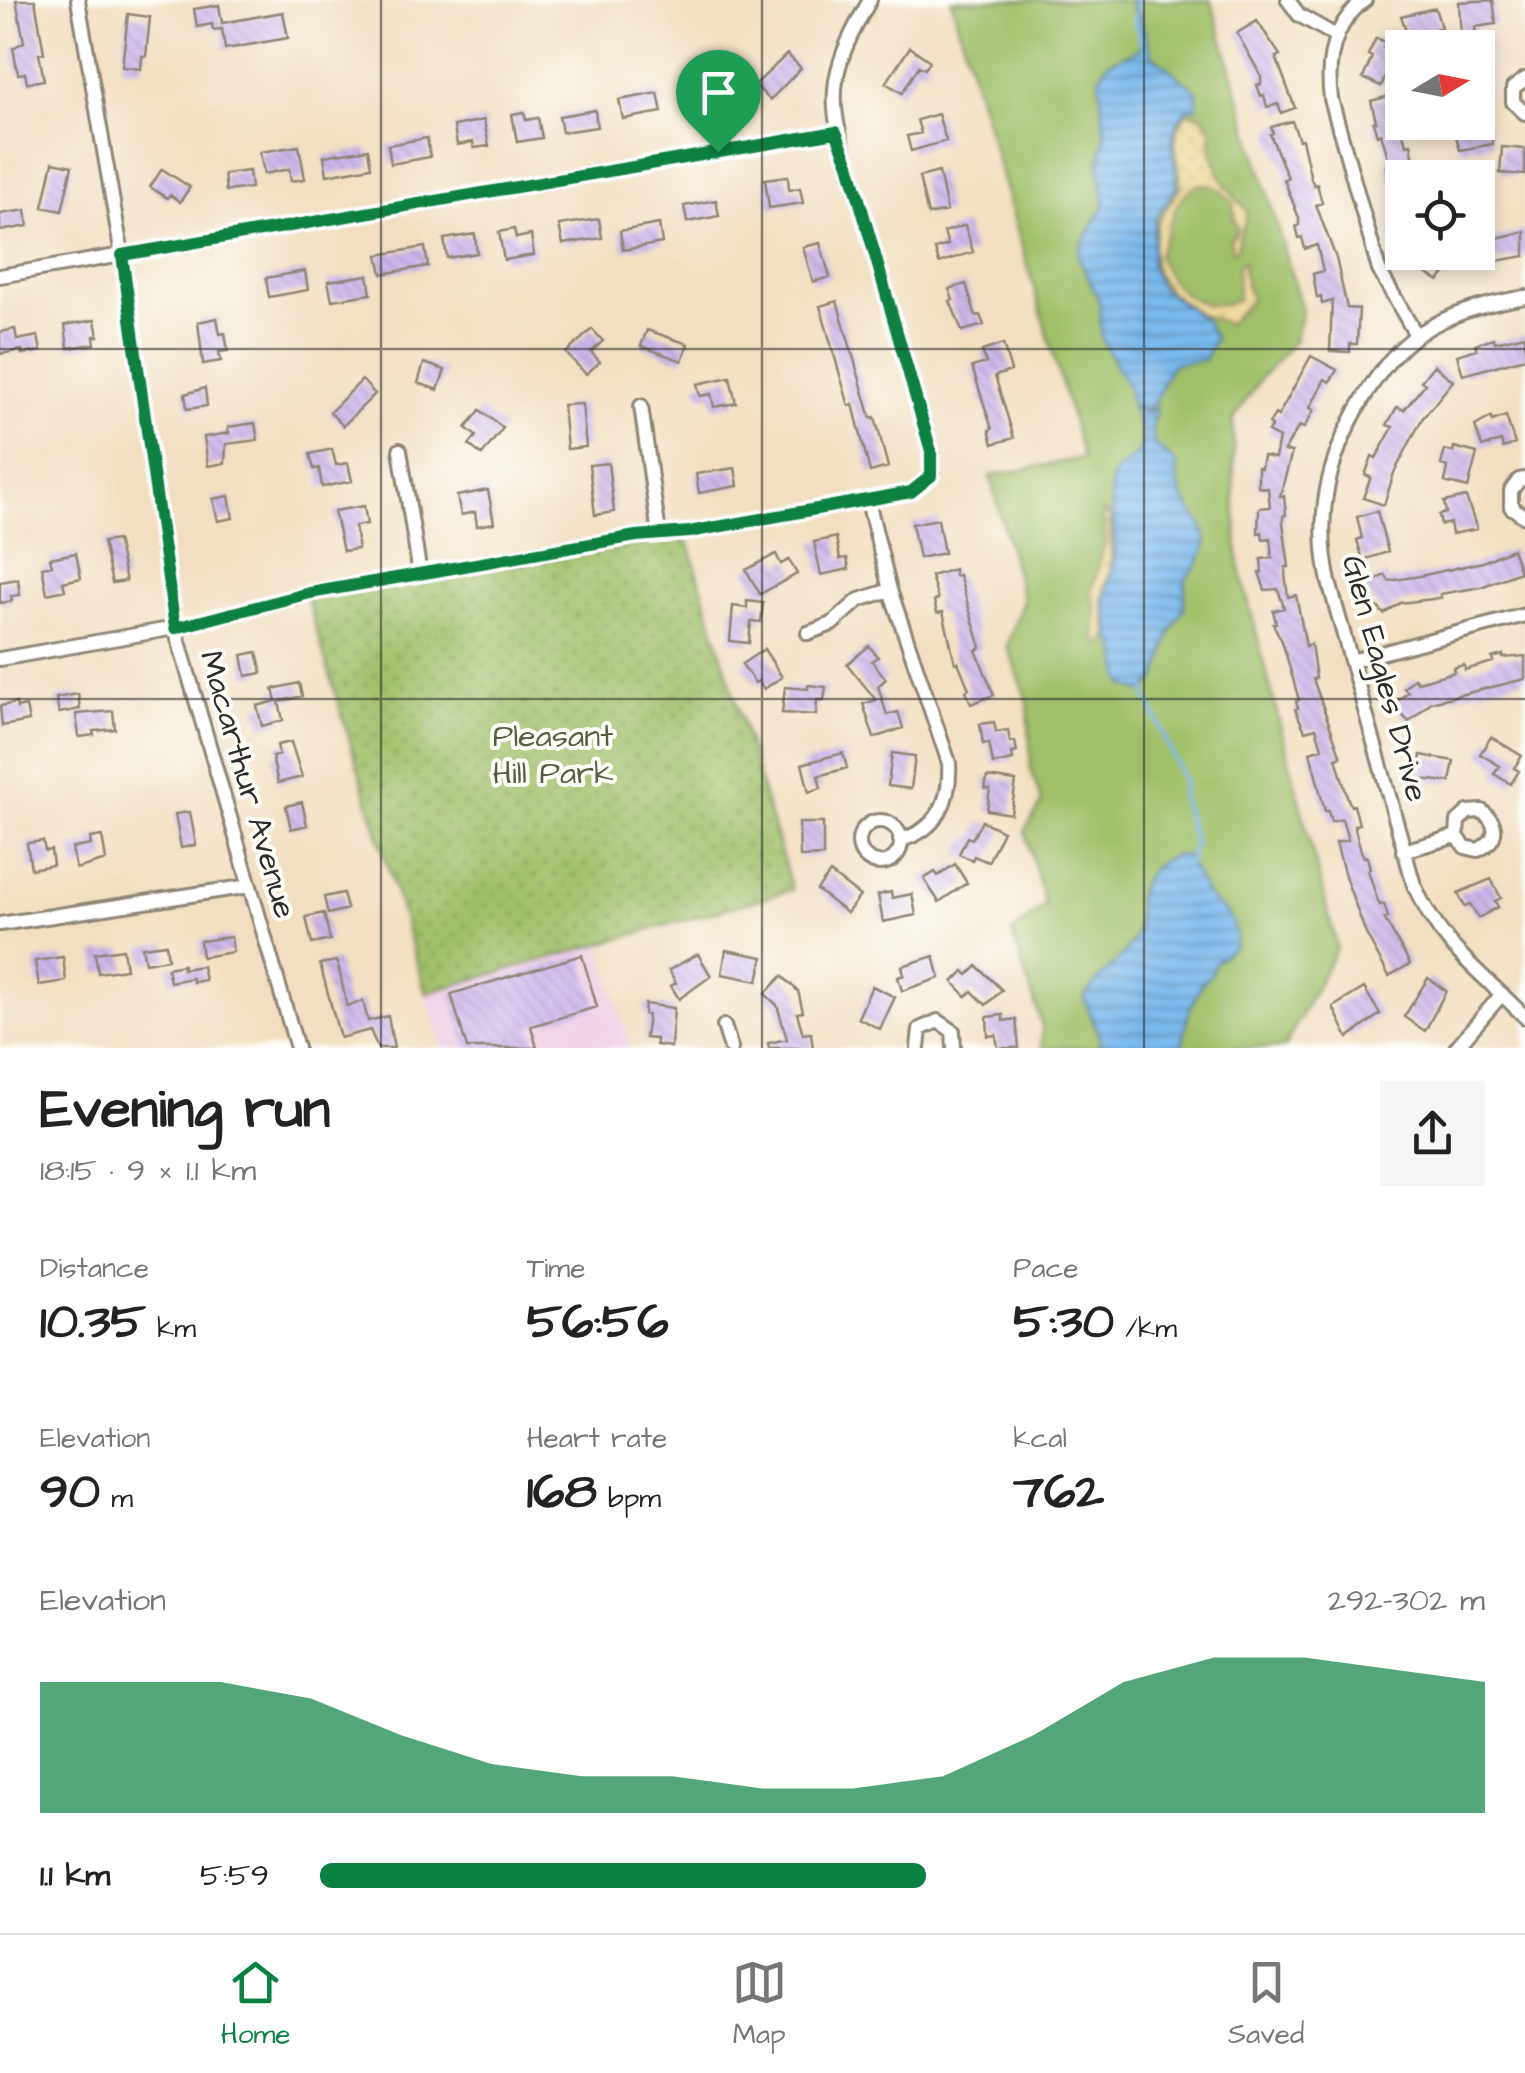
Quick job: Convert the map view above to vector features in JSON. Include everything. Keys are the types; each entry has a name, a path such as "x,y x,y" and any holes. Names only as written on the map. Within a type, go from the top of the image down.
{"street":[{"name":"Macarthur Avenue","path":"78,0 122,255 175,628 297,1048"},
{"path":"0,658 175,628 310,593 911,492 931,476 931,451 849,164 836,132 833,98 836,70 846,43 870,0"},
{"path":"1288,0 1299,14 1336,36"},
{"path":"1355,3 1336,36 1329,72 1331,99 1379,270 1416,335 1471,308 1525,297"},
{"path":"1525,79 1514,88 1513,102 1525,113"},
{"path":"0,276 836,132"},
{"name":"Glen Eagles Drive","path":"1416,335 1387,363 1354,413 1334,457 1325,490 1325,562 1402,850 1423,906 1463,960 1525,1017"},
{"path":"641,406 658,534"},
{"path":"400,450 420,574"},
{"path":"1525,480 1518,480 1511,491 1511,507 1525,517"},
{"path":"868,501 890,590 947,751 950,774 941,813 924,830 900,840"},
{"path":"808,633 832,624 860,600 890,590"},
{"path":"1351,661 1525,614"},
{"path":"1402,850 1457,836"},
{"path":"0,924 250,886"},
{"path":"1456,1048 1502,994"},
{"path":"918,1048 920,1028 938,1021 953,1030 954,1048"},
{"path":"724,1026 731,1048"}],"shaded area":[{"path":"600,944 631,1048 443,1048 426,993"}],"green space":[{"path":"951,0 1211,0 1302,311 1294,342 1260,379 1233,420 1239,565 1337,947 1284,1048 1042,1048 1042,1026 1012,933 1045,905 1025,831 1042,803 1031,770 1028,701 1007,646 1023,600 990,476 1083,458"},
{"name":"Pleasant Hill Park","path":"687,537 792,890 426,993 307,599"}],"sand":[{"path":"1186,114 1203,117 1212,130 1215,162 1224,182 1246,209 1246,220 1238,249 1233,252 1230,239 1238,229 1234,204 1213,186 1194,187 1180,201 1158,257 1180,290 1212,304 1238,299 1237,267 1244,261 1243,274 1251,300 1228,324 1199,314 1168,291 1156,273 1152,249 1157,223 1180,188 1176,143 1180,124"},
{"path":"1103,511 1110,517 1111,567 1103,600 1109,634 1101,644 1095,639 1097,610 1091,593 1106,539"}],"water":[{"path":"1130,0 1135,0 1152,55 1197,91 1197,107 1186,110 1175,130 1177,186 1155,219 1151,266 1160,287 1205,320 1215,339 1204,360 1173,364 1155,401 1145,411 1131,404 1129,389 1102,340 1099,301 1078,256 1105,204 1099,166 1105,134 1099,79 1107,63 1140,49 1142,40"},
{"path":"1157,406 1152,426 1154,444 1177,464 1178,484 1205,532 1206,544 1186,578 1184,608 1170,633 1159,674 1153,684 1141,691 1124,685 1110,637 1105,599 1115,554 1111,485 1114,475 1140,450 1140,427 1131,407 1147,413"},
{"path":"1186,856 1205,892 1231,918 1235,946 1215,962 1210,976 1202,982 1188,1014 1182,1048 1099,1048 1100,1039 1084,998 1134,938 1138,927 1137,898 1148,874 1160,862"}],"building":[{"path":"16,0 35,0 44,53 39,54 44,80 27,83 25,73 18,74 13,48 24,42"},
{"path":"1493,0 1496,24 1461,30 1459,2"},
{"path":"219,5 222,23 283,12 288,38 225,49 222,29 213,30 212,24 197,27 194,9"},
{"path":"1435,8 1441,27 1406,30 1401,16"},
{"path":"128,14 150,17 141,69 122,67"},
{"path":"1257,21 1280,55 1276,57 1295,108 1281,113 1278,104 1267,107 1257,85 1261,84 1261,76 1237,33"},
{"path":"1376,38 1385,42 1385,77 1381,86 1363,78 1372,57 1368,55"},
{"path":"910,47 930,61 925,69 919,66 902,93 886,83"},
{"path":"787,54 801,68 770,100 755,85"},
{"path":"696,78 698,87 711,85 713,102 689,106 684,80"},
{"path":"658,93 662,112 623,119 619,100"},
{"path":"1385,97 1385,140 1405,140 1407,145 1411,144 1414,160 1388,160 1381,133 1377,135 1373,122 1376,121 1371,101"},
{"path":"595,110 597,127 562,132 559,116"},
{"path":"524,112 526,120 538,118 542,138 517,142 512,114"},
{"path":"938,114 946,141 911,151 907,136 921,133 917,120"},
{"path":"484,120 489,146 474,148 473,142 457,145 454,126"},
{"path":"1292,121 1299,140 1302,139 1311,179 1317,184 1322,203 1316,205 1336,258 1347,308 1359,309 1357,344 1350,344 1350,352 1330,351 1332,301 1322,304 1321,297 1317,298 1313,274 1323,271 1317,245 1305,249 1302,237 1299,238 1299,218 1284,179 1288,178 1270,134 1271,127"},
{"path":"427,138 430,157 391,164 388,145"},
{"path":"1457,140 1492,140 1493,144 1460,150"},
{"path":"299,146 305,179 291,181 289,169 264,174 260,152"},
{"path":"1502,147 1525,149 1525,175 1500,173"},
{"path":"368,149 371,167 327,175 324,156"},
{"path":"53,162 72,166 62,211 43,207"},
{"path":"162,169 190,187 180,202 150,187"},
{"path":"249,171 251,188 226,191 224,174"},
{"path":"939,172 947,211 928,215 919,177"},
{"path":"788,176 789,190 800,188 803,203 769,208 765,179"},
{"path":"716,200 719,216 687,222 684,206"},
{"path":"26,210 28,226 0,231 0,214"},
{"path":"599,219 602,238 563,244 559,225"},
{"path":"659,224 662,243 623,250 620,231"},
{"path":"965,225 973,252 939,263 935,249 948,245 944,232"},
{"path":"514,229 516,238 531,235 534,255 504,260 499,232"},
{"path":"1525,231 1525,256 1495,261 1495,239"},
{"path":"475,234 477,253 447,258 444,239"},
{"path":"820,243 830,277 813,282 803,247"},
{"path":"425,247 428,266 382,274 378,255"},
{"path":"1420,270 1448,270 1439,281"},
{"path":"305,271 308,290 269,297 266,278"},
{"path":"368,275 371,294 332,300 328,281"},
{"path":"966,284 976,316 980,315 984,325 962,331 949,289"},
{"path":"837,301 888,467 870,472 853,404 849,406 820,306"},
{"path":"217,318 228,351 219,352 221,361 203,364 198,322"},
{"path":"95,320 95,344 68,348 65,325"},
{"path":"15,329 17,340 38,336 41,351 0,354 0,332"},
{"path":"592,329 603,341 591,352 600,362 586,374 566,353"},
{"path":"647,330 688,344 682,361 641,346"},
{"path":"1525,335 1525,358 1463,375 1457,355 1477,349 1475,344 1493,338 1495,342"},
{"path":"1003,344 1011,371 995,376 1014,438 993,444 972,367 986,363 982,351"},
{"path":"1311,356 1337,370 1330,382 1325,379 1304,428 1299,426 1284,451 1292,452 1280,496 1284,496 1286,515 1283,523 1289,567 1285,574 1288,597 1296,595 1306,646 1311,644 1316,678 1313,679 1341,757 1336,758 1348,799 1354,805 1359,824 1354,825 1361,851 1367,856 1377,899 1380,905 1384,904 1388,917 1384,918 1410,964 1389,976 1366,934 1345,876 1336,843 1348,840 1342,819 1331,822 1325,811 1310,752 1322,748 1316,728 1305,731 1295,709 1299,700 1282,641 1273,624 1273,611 1284,608 1278,589 1265,590 1259,572 1261,559 1272,558 1270,538 1263,539 1262,532 1258,533 1259,508 1270,507 1268,488 1258,487 1258,467 1261,468 1263,456 1275,458 1279,438 1268,432 1272,426 1269,424 1275,414 1278,416"},
{"path":"424,363 445,370 438,390 418,383"},
{"path":"1434,365 1453,381 1422,419 1394,473 1384,505 1363,498 1371,477 1365,475 1372,456 1376,458 1393,427 1387,425 1397,407 1404,410 1425,384 1421,381"},
{"path":"730,377 736,403 714,407 711,394 700,396 697,384"},
{"path":"362,380 375,394 343,426 330,412"},
{"path":"205,388 207,406 187,409 185,394"},
{"path":"582,404 586,447 567,449 563,405"},
{"path":"480,410 503,428 482,455 469,445 476,436 466,428"},
{"path":"1506,416 1515,444 1503,448 1501,441 1482,447 1475,426 1491,417 1492,421"},
{"path":"255,423 258,440 226,444 225,463 208,466 204,437 229,433 228,427"},
{"path":"1454,447 1477,453 1468,488 1445,482 1448,467 1441,465 1445,450 1453,452"},
{"path":"332,449 336,465 348,463 352,481 322,487 319,468 314,469 310,454"},
{"path":"608,463 614,512 595,515 589,465"},
{"path":"735,468 738,486 699,493 696,474"},
{"path":"488,490 494,523 477,526 475,512 461,515 457,496"},
{"path":"229,496 233,518 218,521 213,499"},
{"path":"1466,497 1477,529 1452,534 1450,523 1441,525 1439,515 1446,513 1444,502"},
{"path":"364,506 367,524 355,526 358,549 343,551 334,511"},
{"path":"1377,511 1388,552 1363,560 1357,540 1362,538 1357,517"},
{"path":"938,519 944,553 919,558 912,524"},
{"path":"836,537 840,559 847,558 849,569 821,575 814,542"},
{"path":"117,540 126,581 112,583 103,542"},
{"path":"1512,549 1520,572 1481,587 1440,594 1441,598 1400,603 1384,614 1361,588 1385,575 1389,581 1420,576 1483,562"},
{"path":"76,553 81,578 63,582 65,590 47,594 42,567 52,565 50,558"},
{"path":"776,554 781,564 789,560 797,574 760,594 746,570"},
{"path":"954,569 981,648 976,650 994,695 971,704 966,691 969,689 958,662 955,663 943,612 937,613 934,601 938,599 931,576"},
{"path":"18,579 20,595 0,603 0,582"},
{"path":"747,601 763,603 761,622 751,621 749,643 730,641 733,606 747,608"},
{"path":"869,646 878,657 872,661 886,679 878,686 887,715 898,712 903,728 874,738 863,704 876,700 847,664"},
{"path":"764,649 782,677 764,689 742,664"},
{"path":"257,652 262,673 246,676 242,655"},
{"path":"1503,655 1525,656 1525,679 1431,702 1409,722 1393,705 1408,692 1404,688 1414,678 1418,682 1454,672 1453,668 1464,665 1465,670"},
{"path":"299,683 302,696 279,702 283,720 262,726 257,706 276,701 273,689"},
{"path":"808,685 826,687 824,700 817,700 816,715 782,713 785,687 808,689"},
{"path":"78,694 80,709 59,713 56,698"},
{"path":"16,703 17,708 26,706 29,721 2,726 0,706"},
{"path":"113,711 115,729 79,737 76,714"},
{"path":"994,722 996,732 1008,730 1010,742 1015,741 1017,752 1012,753 1013,760 993,764 989,743 983,744 980,724"},
{"path":"1491,737 1522,756 1514,768 1519,771 1511,784 1494,774 1500,766 1480,754"},
{"path":"291,742 302,777 278,783 272,757 279,755 277,745"},
{"path":"843,753 847,768 818,776 821,788 809,792 802,764"},
{"path":"892,753 915,756 911,789 888,786"},
{"path":"1421,755 1454,761 1450,782 1417,779"},
{"path":"987,777 1016,781 1011,814 987,810"},
{"path":"302,802 307,825 291,829 286,806"},
{"path":"190,812 196,845 181,848 175,814"},
{"path":"982,821 1003,831 988,862 959,854 967,837 972,839"},
{"path":"799,823 823,823 823,856 800,857"},
{"path":"102,836 106,860 76,869 72,848 91,845 90,838"},
{"path":"43,841 45,851 51,850 53,865 31,869 27,843"},
{"path":"955,864 967,883 939,902 924,879 935,872 938,876"},
{"path":"830,873 860,896 847,913 817,890"},
{"path":"1491,879 1501,898 1495,901 1498,907 1478,918 1470,904 1465,907 1458,893"},
{"path":"891,892 892,898 912,894 916,915 883,922 878,895"},
{"path":"343,893 347,909 328,914 324,897"},
{"path":"324,913 330,940 312,944 306,917"},
{"path":"231,937 233,952 202,957 200,941"},
{"path":"166,944 168,959 145,963 142,947"},
{"path":"123,949 126,969 98,973 95,953"},
{"path":"726,950 763,957 758,981 722,974"},
{"path":"698,954 711,976 679,999 671,986 676,983 669,970"},
{"path":"582,955 597,1007 531,1026 537,1048 467,1048 451,994"},
{"path":"934,956 940,978 902,991 898,977 904,975 902,966"},
{"path":"63,957 66,981 39,985 35,961"},
{"path":"337,961 347,1006 363,1001 368,1021 388,1016 394,1048 378,1048 370,1030 340,1038 320,964"},
{"path":"183,965 183,969 202,966 205,980 170,982 167,968"},
{"path":"977,966 1002,990 986,1005 972,991 966,996 953,982 964,971 968,975"},
{"path":"782,976 798,991 803,1012 797,1013 803,1034 811,1033 813,1048 769,1048 768,1043 787,1039 777,1005 765,994"},
{"path":"1428,978 1446,991 1425,1031 1404,1017"},
{"path":"872,986 895,997 880,1029 858,1018"},
{"path":"1364,988 1380,1014 1348,1038 1333,1007"},
{"path":"645,1004 674,1008 671,1047 656,1045 656,1039 645,1038"},
{"path":"1003,1015 1003,1021 1016,1019 1019,1048 998,1048 996,1035 988,1036 987,1017"}],"waterway":[{"path":"1138,0 1135,21 1142,44"},
{"path":"1146,687 1184,782 1181,794 1194,844 1188,866"}],"route":[{"path":"836,132 849,164 931,451 931,476 911,492 868,501 689,532 636,536 310,593 175,628 122,255 718,152 836,132"}]}
